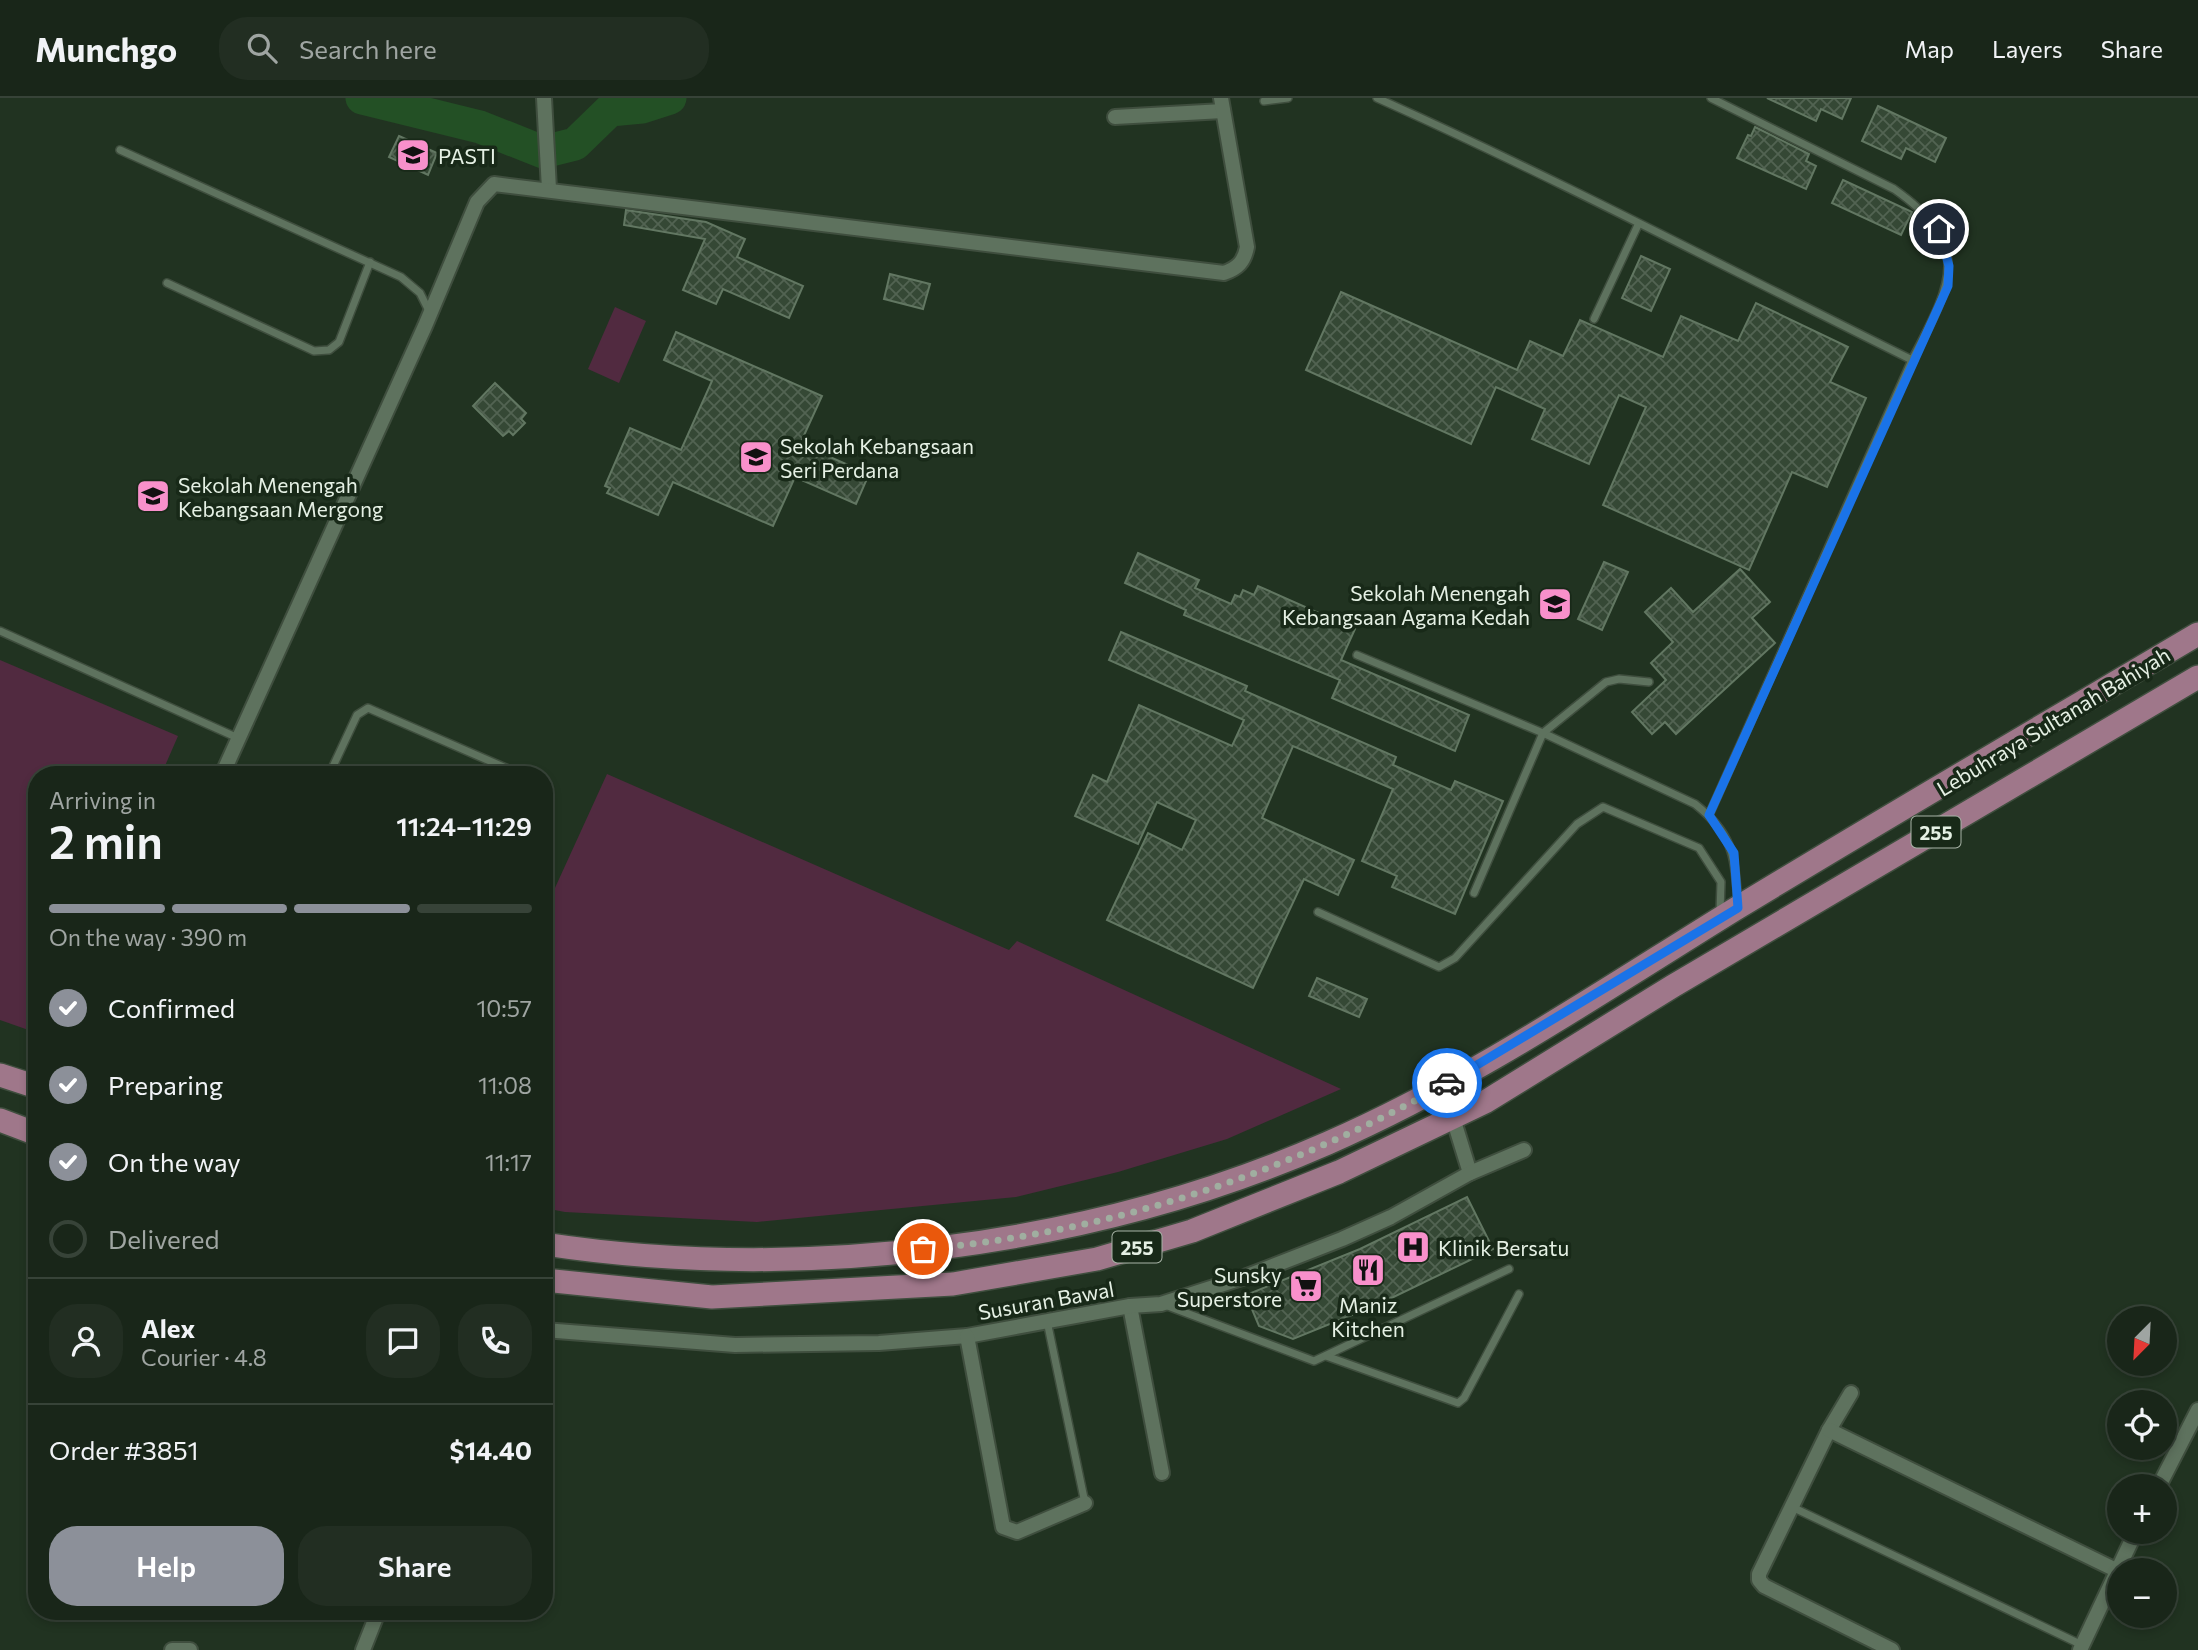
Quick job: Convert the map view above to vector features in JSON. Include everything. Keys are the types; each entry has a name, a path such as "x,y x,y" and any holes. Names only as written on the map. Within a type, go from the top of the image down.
{"main road":[{"name":"Lebuhraya Sultanah Bahiyah","path":"553,1245 594,1251 711,1259 943,1247 1102,1220 1180,1198 1327,1144 1468,1072 2198,634"},
{"name":"Lebuhraya Sultanah Bahiyah","path":"553,1281 712,1297 953,1284 1097,1258 1192,1231 1328,1177 1454,1118 2198,677"},
{"path":"0,1075 28,1084"},
{"path":"0,1120 28,1131"}],"street":[{"path":"544,98 549,188"},
{"path":"226,766 484,190 494,184 549,188 869,231 1224,273 1237,269 1245,258 1247,247 1222,104 1115,117"},
{"path":"1454,1118 1470,1173"},
{"name":"Susuran Bawal","path":"553,1331 735,1345 879,1343 967,1336 1130,1306 1161,1304 1242,1278 1354,1233 1391,1217 1470,1173 1524,1150"},
{"path":"1130,1306 1162,1473"},
{"path":"967,1336 1003,1527 1017,1532 1085,1503"},
{"path":"1851,1393 1829,1430 1791,1507 1759,1574 1759,1580 1764,1586 1892,1650"},
{"path":"2165,1474 2198,1410"},
{"path":"1829,1430 2107,1566"},
{"path":"2081,1648 2107,1590"},
{"path":"363,1650 375,1620"}],"lane":[{"path":"1264,101 1288,98"},
{"path":"1377,98 1517,161 1638,225 1912,360"},
{"path":"1709,815 1912,360 1948,286 1949,266 1939,229 1916,204 1894,188 1711,98"},
{"path":"120,150 370,262 411,284 426,302 430,315"},
{"path":"1594,318 1638,225"},
{"path":"167,283 314,351 329,350 339,342 370,262"},
{"path":"0,631 238,738"},
{"path":"1357,655 1668,789 1709,815 1734,853 1729,914"},
{"path":"1474,893 1543,733 1606,682 1619,679 1649,682"},
{"path":"334,766 357,715 368,708 501,766"},
{"path":"1318,912 1439,967 1455,958 1577,824 1603,807 1699,848 1721,883 1729,914"},
{"path":"1161,1304 1314,1361 1509,1269"},
{"path":"1326,1356 1458,1403 1464,1398 1519,1294"},
{"path":"1047,1321 1085,1503"},
{"path":"1791,1507 2081,1648"}],"shaded area":[{"path":"615,307 646,321 619,383 588,369"},
{"path":"0,660 178,736 165,766 28,766 28,1030 0,1020"},
{"path":"607,774 1009,950 1017,941 1341,1089 1227,1139 1118,1172 1016,1197 757,1222 553,1210 553,892"}],"building":[{"path":"1767,98 1851,98 1842,119 1821,109 1816,121"},
{"path":"1878,106 1946,138 1935,162 1906,148 1901,159 1862,141"},
{"path":"1755,127 1809,154 1806,161 1816,166 1806,189 1737,158"},
{"name":"PASTI","path":"399,136 437,153 428,175 389,157"},
{"path":"1843,180 1912,212 1901,235 1832,203"},
{"path":"626,210 706,222 745,239 737,257 803,286 789,318 723,289 716,304 683,290 705,239 624,225"},
{"path":"1641,256 1670,269 1651,311 1622,298"},
{"path":"890,274 930,284 923,309 884,299"},
{"path":"1341,292 1517,370 1530,341 1563,356 1580,320 1663,357 1681,316 1738,341 1756,303 1848,347 1830,382 1866,398 1827,487 1792,472 1749,570 1603,505 1646,407 1619,395 1589,464 1532,439 1545,409 1496,387 1471,444 1306,370"},
{"path":"676,332 822,396 800,444 869,474 856,504 795,477 773,526 673,482 658,515 607,493 610,488 605,486 630,428 681,450 712,381 664,360"},
{"path":"495,383 526,413 521,419 525,423 513,435 509,431 503,436 473,406"},
{"path":"1138,553 1199,580 1195,588 1231,604 1235,595 1240,597 1243,590 1254,595 1258,586 1355,629 1341,660 1469,715 1455,751 1332,698 1340,680 1184,615 1186,610 1125,583"},
{"path":"1604,562 1628,572 1602,630 1578,619"},
{"path":"1740,569 1770,602 1752,618 1775,643 1676,734 1665,722 1652,734 1632,712 1666,680 1651,663 1673,642 1645,612 1671,588 1693,612"},
{"path":"1121,632 1247,686 1245,691 1396,757 1393,765 1451,790 1455,781 1503,801 1455,914 1392,887 1397,876 1362,861 1393,789 1293,746 1262,818 1354,860 1338,895 1304,879 1253,988 1107,920 1148,833 1182,850 1196,820 1157,802 1138,844 1075,816 1093,775 1107,782 1139,705 1232,746 1244,720 1109,660"},
{"path":"1317,978 1367,999 1359,1017 1309,996"},
{"path":"1467,1197 1493,1249 1379,1304 1293,1339 1259,1326 1246,1295 1360,1249"}],"waterway":[{"path":"362,98 480,127 543,152 575,144 610,110 642,107 670,98"}],"way so far":[{"path":"923,1249 1088,1224 1180,1198 1327,1144 1447,1083"}],"place":[{"name":"PASTI","path":"413,155"},
{"name":"Sekolah Kebangsaan Seri Perdana","path":"756,457"},
{"name":"Sekolah Menengah Kebangsaan Mergong","path":"153,496"},
{"name":"Sekolah Menengah Kebangsaan Agama Kedah","path":"1555,604"},
{"name":"Klinik Bersatu","path":"1413,1247"},
{"name":"Maniz Kitchen","path":"1368,1270"},
{"name":"Sunsky Superstore","path":"1306,1286"}],"route":[{"path":"1447,1083 1738,908 1734,853 1723,832 1709,815 1912,360 1948,286 1949,266 1939,229"}]}
